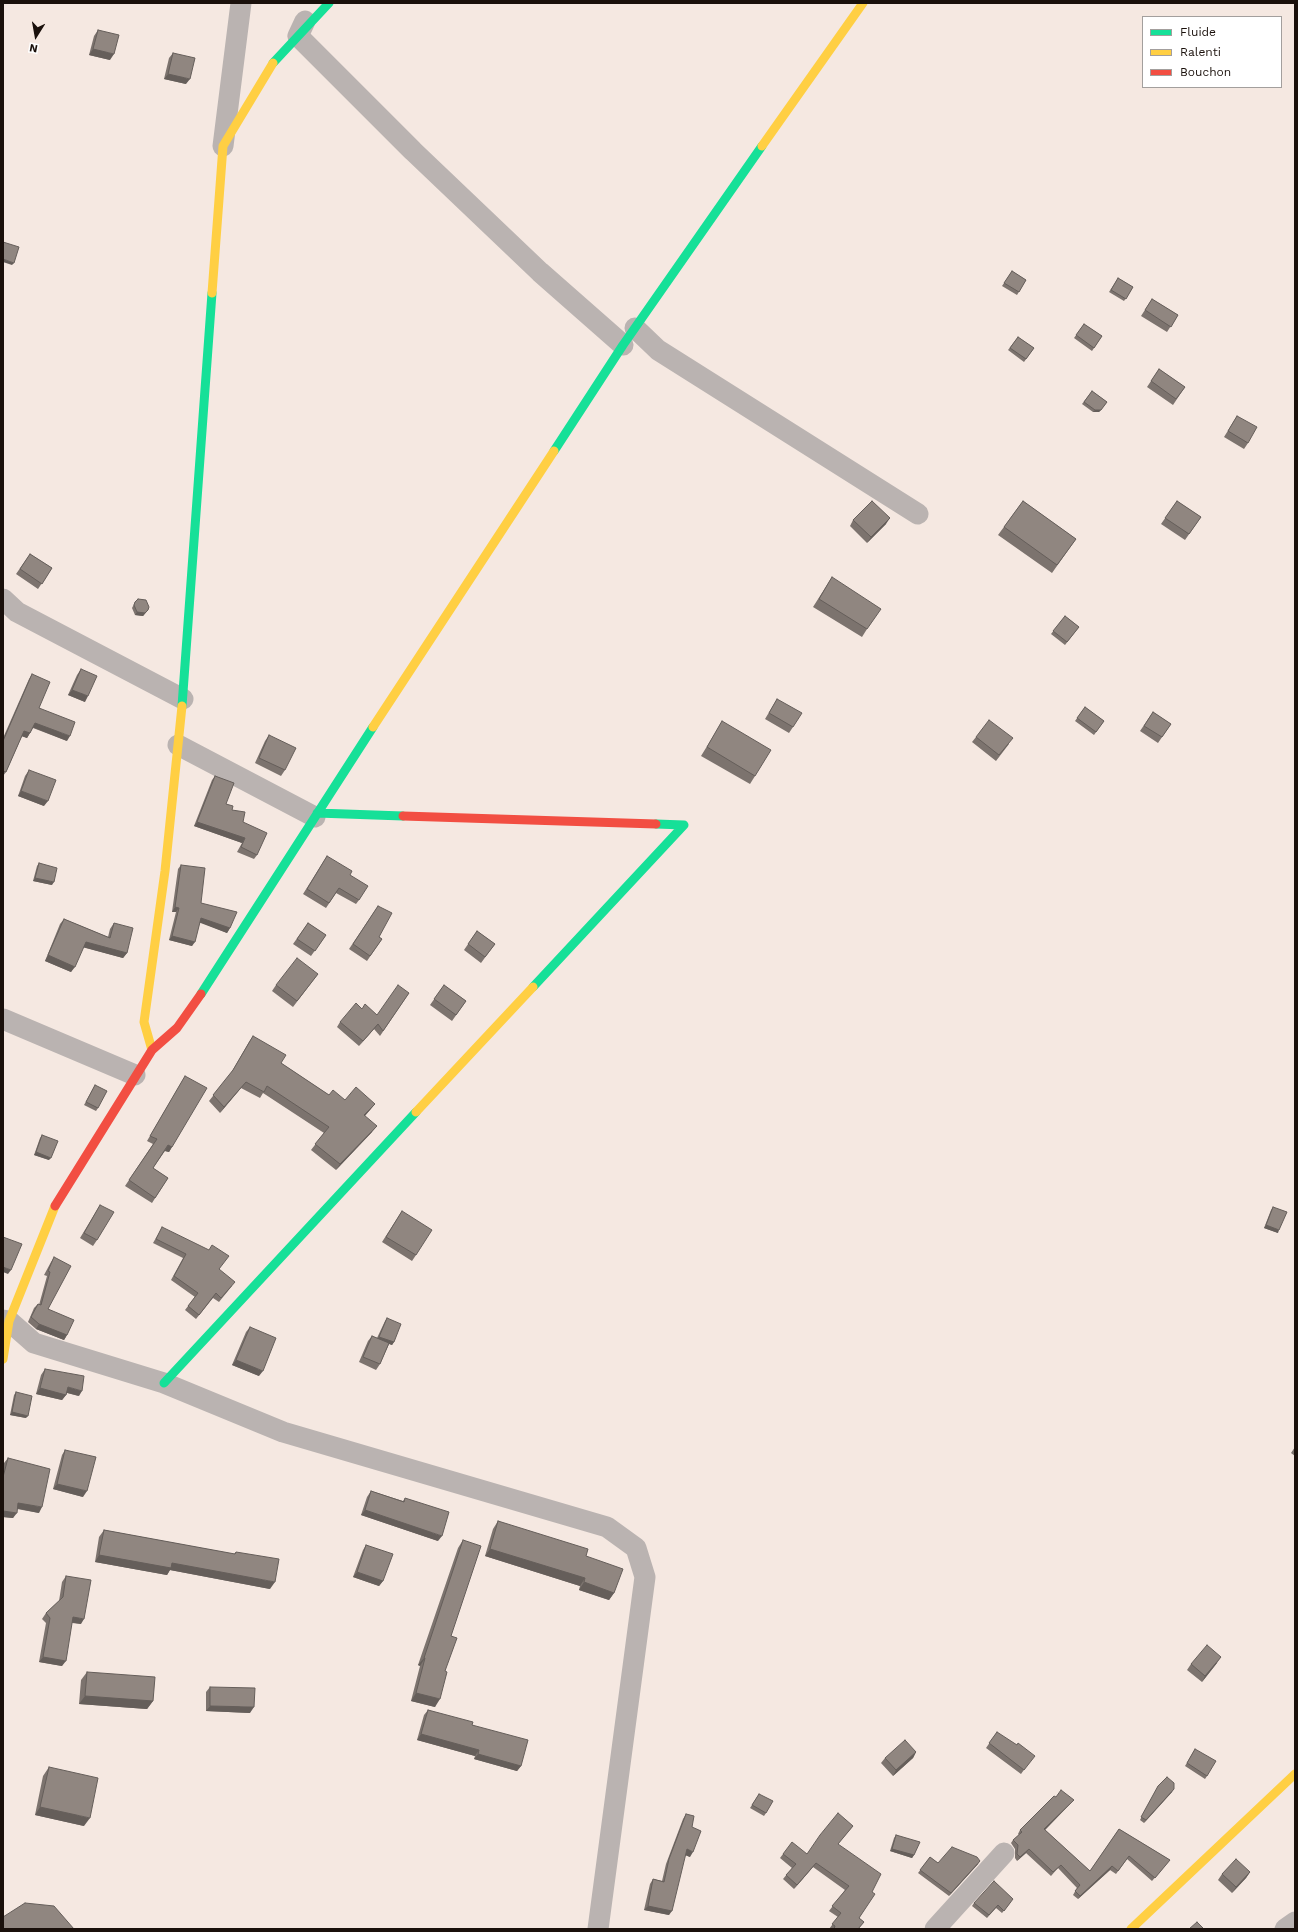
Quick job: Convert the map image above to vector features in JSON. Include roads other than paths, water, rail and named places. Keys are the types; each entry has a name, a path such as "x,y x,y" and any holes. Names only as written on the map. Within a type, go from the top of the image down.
{"street":[{"path":"152,1050 144,1022 165,871 183,699 223,146 241,3"},
{"path":"298,36 314,3"},
{"path":"223,146 275,60 329,3"},
{"path":"3,1359 6,1320 52,1211 135,1075 152,1050 177,1028 214,976 316,815 623,345 863,3"},
{"path":"298,36 413,151 540,272 623,345"},
{"path":"635,328 658,350 918,514"},
{"path":"3,600 17,612 183,699"},
{"path":"164,1383 684,825 316,815 178,745"},
{"path":"3,1018 135,1075"},
{"path":"6,1320 34,1344 164,1383 284,1432 607,1527 636,1548 645,1577 598,1929"},
{"path":"1131,1929 1295,1774"},
{"path":"935,1929 1004,1854"},
{"path":"1285,1929 1295,1922"}]}
